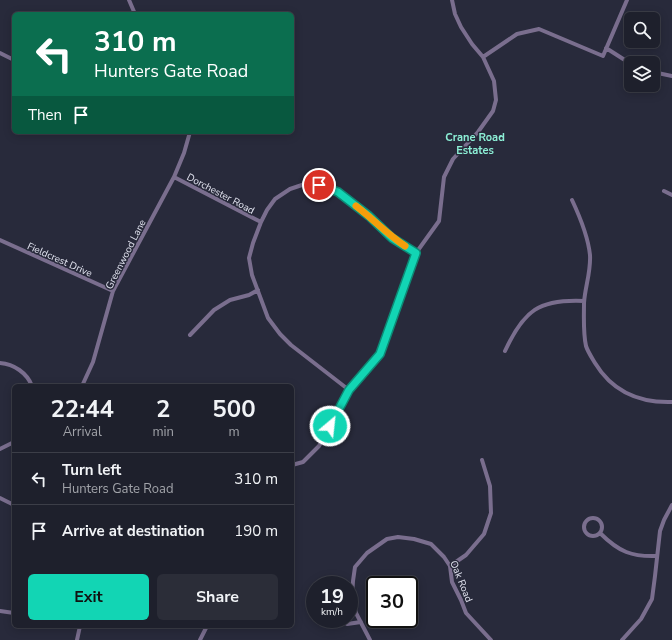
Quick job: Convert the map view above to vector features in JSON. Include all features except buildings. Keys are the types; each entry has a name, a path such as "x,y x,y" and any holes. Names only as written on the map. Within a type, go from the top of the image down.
{"street":[{"path":"129,0 134,12"},
{"path":"294,464 303,462 320,446 349,390 380,354 416,253 438,221 444,177 453,159 478,132 493,111 496,100 494,81 483,57 461,27 455,14 452,0"},
{"path":"483,57 517,34 539,29 602,56 627,0"},
{"path":"606,48 624,60"},
{"path":"0,53 12,59"},
{"path":"660,73 672,76"},
{"name":"Greenwood Lane","path":"83,384 93,362 113,291 174,177 184,153 189,134"},
{"name":"Dorchester Road","path":"174,177 261,222"},
{"path":"349,390 292,346 280,334 268,318 252,275 249,258 261,222 275,199 290,190 311,182 338,192 369,216 392,238 416,253"},
{"path":"664,191 672,195"},
{"path":"572,200 581,218 590,254 590,272 584,301 586,347 599,370 609,381 623,392 633,397 672,402"},
{"name":"Fieldcrest Drive","path":"0,240 113,291"},
{"path":"190,335 214,310 230,300 249,295 258,290"},
{"path":"505,351 514,332 532,311 550,303 584,301"},
{"path":"0,363 6,363 25,374 31,384"},
{"path":"0,449 12,443"},
{"path":"450,566 466,555 484,534 491,513 490,486 482,460"},
{"path":"0,498 12,504"},
{"path":"622,640 642,619 652,599 660,531 672,505"},
{"path":"593,517 599,519 603,527 600,533 593,536 587,534 584,528 585,522 593,517"},
{"path":"600,533 624,552 642,557 657,556"},
{"name":"Oak Road","path":"354,576 355,567 367,552 386,540 398,537 414,539 431,544 444,557 450,566 452,582 466,613 490,640"},
{"path":"0,611 12,613"},
{"name":"Oak Road","path":"358,617 370,640"},
{"path":"76,640 79,628"},
{"path":"200,640 206,628"}],"slow traffic":[{"path":"356,206 392,238 405,246"}],"district":[{"name":"Crane Road Estates","path":"475,143"}],"route":[{"path":"319,185 338,192 369,216 392,238 416,253 380,354 349,390 330,426"}]}
